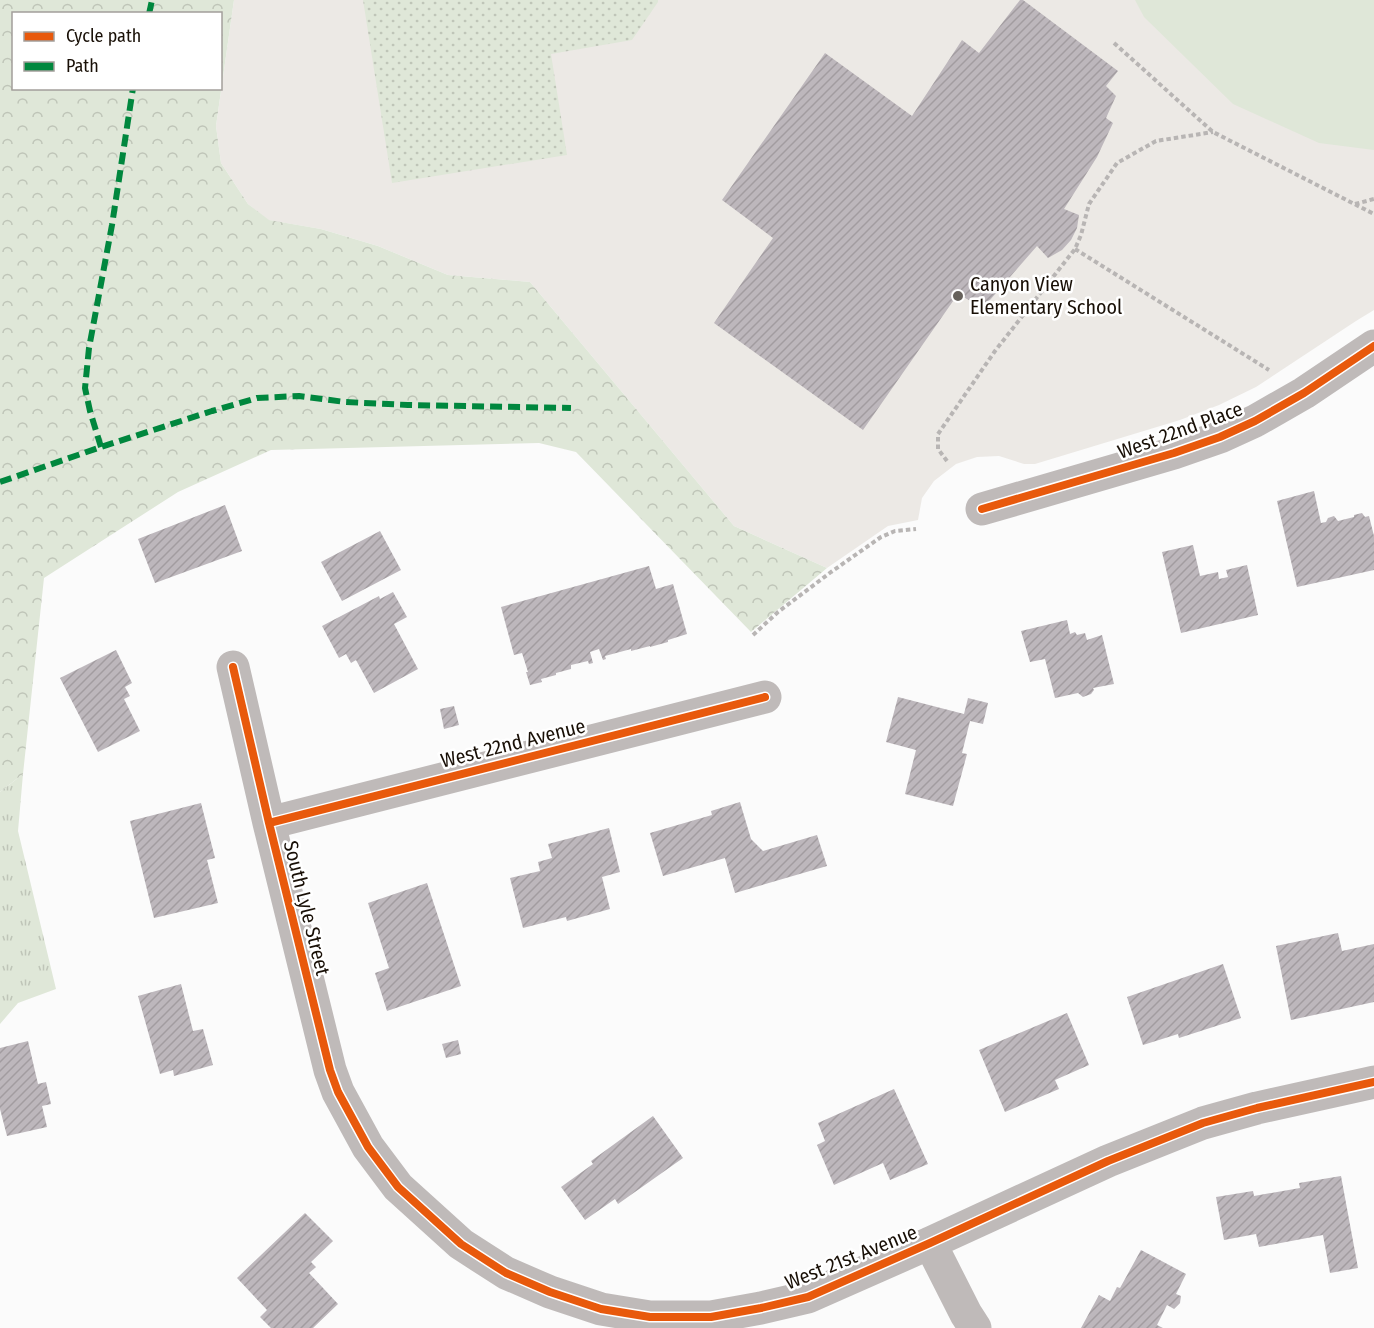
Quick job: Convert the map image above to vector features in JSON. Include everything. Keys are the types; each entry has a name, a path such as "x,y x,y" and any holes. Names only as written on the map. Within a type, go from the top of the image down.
{"street":[{"name":"West 22nd Place","path":"982,509 1174,453 1220,437 1255,421 1304,393 1374,346"},
{"name":"South Lyle Street","path":"233,667 330,1070 351,1118"},
{"name":"West 22nd Avenue","path":"269,822 765,697"},
{"name":"West 21st Avenue","path":"351,1118 368,1147 398,1187 461,1244 506,1274 601,1309 650,1317 711,1317 808,1297 1108,1161 1203,1123 1257,1108 1374,1082"},
{"path":"930,1243 975,1328"}],"path":[{"path":"1114,43 1213,132 1374,214"},
{"path":"947,461 938,449 938,434 995,351 1075,249 1089,204 1117,164 1156,141 1213,132"},
{"path":"1354,204 1374,199"},
{"path":"1075,249 1269,370"},
{"path":"753,635 778,612 880,537 895,531 916,529"}],"shaded area":[{"name":"Canyon View Elementary School","path":"234,0 1374,0 1374,310 1256,387 1180,420 1035,464 1024,464 999,456 977,457 956,464 934,481 922,498 918,520 888,526 827,568 734,526 530,282 448,275 378,246 321,229 268,220 248,204 221,163 216,126"}],"green space":[{"path":"0,0 234,0 222,84 222,12 12,12 12,90 221,90 216,126 221,163 248,204 269,220 321,229 378,246 448,275 530,282 734,526 827,568 751,632 576,452 539,443 271,450 178,492 44,578 23,774 0,792"},
{"path":"363,0 658,0 658,2 632,40 551,54 567,155 392,183"},
{"path":"1135,0 1374,0 1374,150 1319,143 1233,104 1144,17"},
{"path":"23,774 18,831 56,989 18,1003 0,1024 0,792"}],"building":[{"path":"1020,0 1118,71 1106,86 1116,96 1106,118 1113,123 1097,157 1064,209 1079,215 1077,228 1071,240 1062,250 1048,258 1037,246 983,308 958,294 863,430 714,323 773,238 722,200 825,53 912,116 962,40 979,53"},
{"path":"1314,491 1321,523 1334,516 1338,521 1362,513 1365,517 1369,516 1374,536 1374,570 1297,587 1277,501"},
{"path":"225,505 242,551 155,583 138,539"},
{"path":"380,531 401,570 342,601 321,562"},
{"path":"1193,545 1200,576 1218,572 1219,579 1228,577 1226,570 1247,565 1258,615 1181,633 1162,552"},
{"path":"649,566 656,589 673,584 687,634 650,647 605,656 606,659 603,660 599,649 590,652 593,663 589,664 588,661 571,665 571,669 530,685 522,653 514,655 501,607"},
{"path":"393,592 407,617 394,624 418,669 374,693 356,660 351,663 346,654 339,658 322,626 379,596 380,599"},
{"path":"1067,620 1070,634 1085,633 1087,640 1102,635 1114,684 1093,688 1091,694 1083,697 1078,693 1055,698 1045,659 1030,662 1021,631"},
{"path":"116,650 132,683 125,687 130,696 124,699 140,731 98,752 60,678"},
{"path":"898,697 964,714 968,698 988,703 983,724 970,721 962,753 967,754 953,806 905,794 916,750 886,742"},
{"path":"454,706 459,725 444,729 440,709"},
{"path":"740,802 751,839 763,851 817,835 827,866 735,893 725,858 663,876 650,833 712,815 711,811"},
{"path":"201,803 215,858 207,860 218,903 154,918 130,821"},
{"path":"609,828 620,872 602,877 610,909 567,921 566,917 523,928 510,878 540,871 538,862 552,858 548,844"},
{"path":"427,883 461,986 387,1011 375,973 389,968 368,903"},
{"path":"1338,933 1342,951 1374,944 1374,1002 1291,1020 1276,946"},
{"path":"1223,964 1241,1018 1179,1038 1178,1034 1143,1045 1127,997"},
{"path":"181,984 193,1031 203,1029 213,1065 174,1076 173,1070 160,1074 138,996"},
{"path":"1067,1013 1089,1065 1055,1080 1059,1089 1005,1112 979,1050"},
{"path":"458,1040 461,1054 446,1058 442,1044"},
{"path":"28,1041 38,1084 46,1082 51,1104 42,1106 47,1127 7,1136 0,1109 0,1048"},
{"path":"894,1089 928,1164 890,1180 883,1163 834,1185 817,1145 825,1141 818,1123"},
{"path":"653,1116 683,1158 618,1204 615,1199 585,1220 561,1187 593,1164 591,1161"},
{"path":"1341,1176 1358,1268 1330,1273 1323,1235 1259,1247 1256,1234 1224,1240 1216,1197 1253,1191 1254,1196 1300,1188 1299,1183"},
{"path":"305,1213 333,1241 311,1262 316,1267 309,1273 338,1304 313,1328 271,1328 260,1317 267,1310 237,1278"},
{"path":"1141,1250 1186,1274 1176,1294 1181,1296 1180,1303 1174,1309 1167,1305 1157,1325 1163,1328 1081,1328 1099,1295 1110,1301 1117,1287 1120,1288"}],"marked path":[{"path":"149,12 152,0"},
{"path":"101,447 85,388 89,348 112,225 133,90"},
{"path":"0,482 101,447 257,398 299,396 345,402 408,405 571,408"}],"cycle path":[{"path":"982,509 1174,453 1220,437 1255,421 1304,393 1374,346"},
{"path":"233,667 330,1070 338,1092 368,1147 398,1187 461,1244 506,1273 550,1292 601,1309 650,1317 711,1317 808,1297 1108,1161 1203,1123 1257,1108 1374,1082"},
{"path":"269,823 765,697"}],"place":[{"name":"Canyon View Elementary School","path":"958,296"}]}
